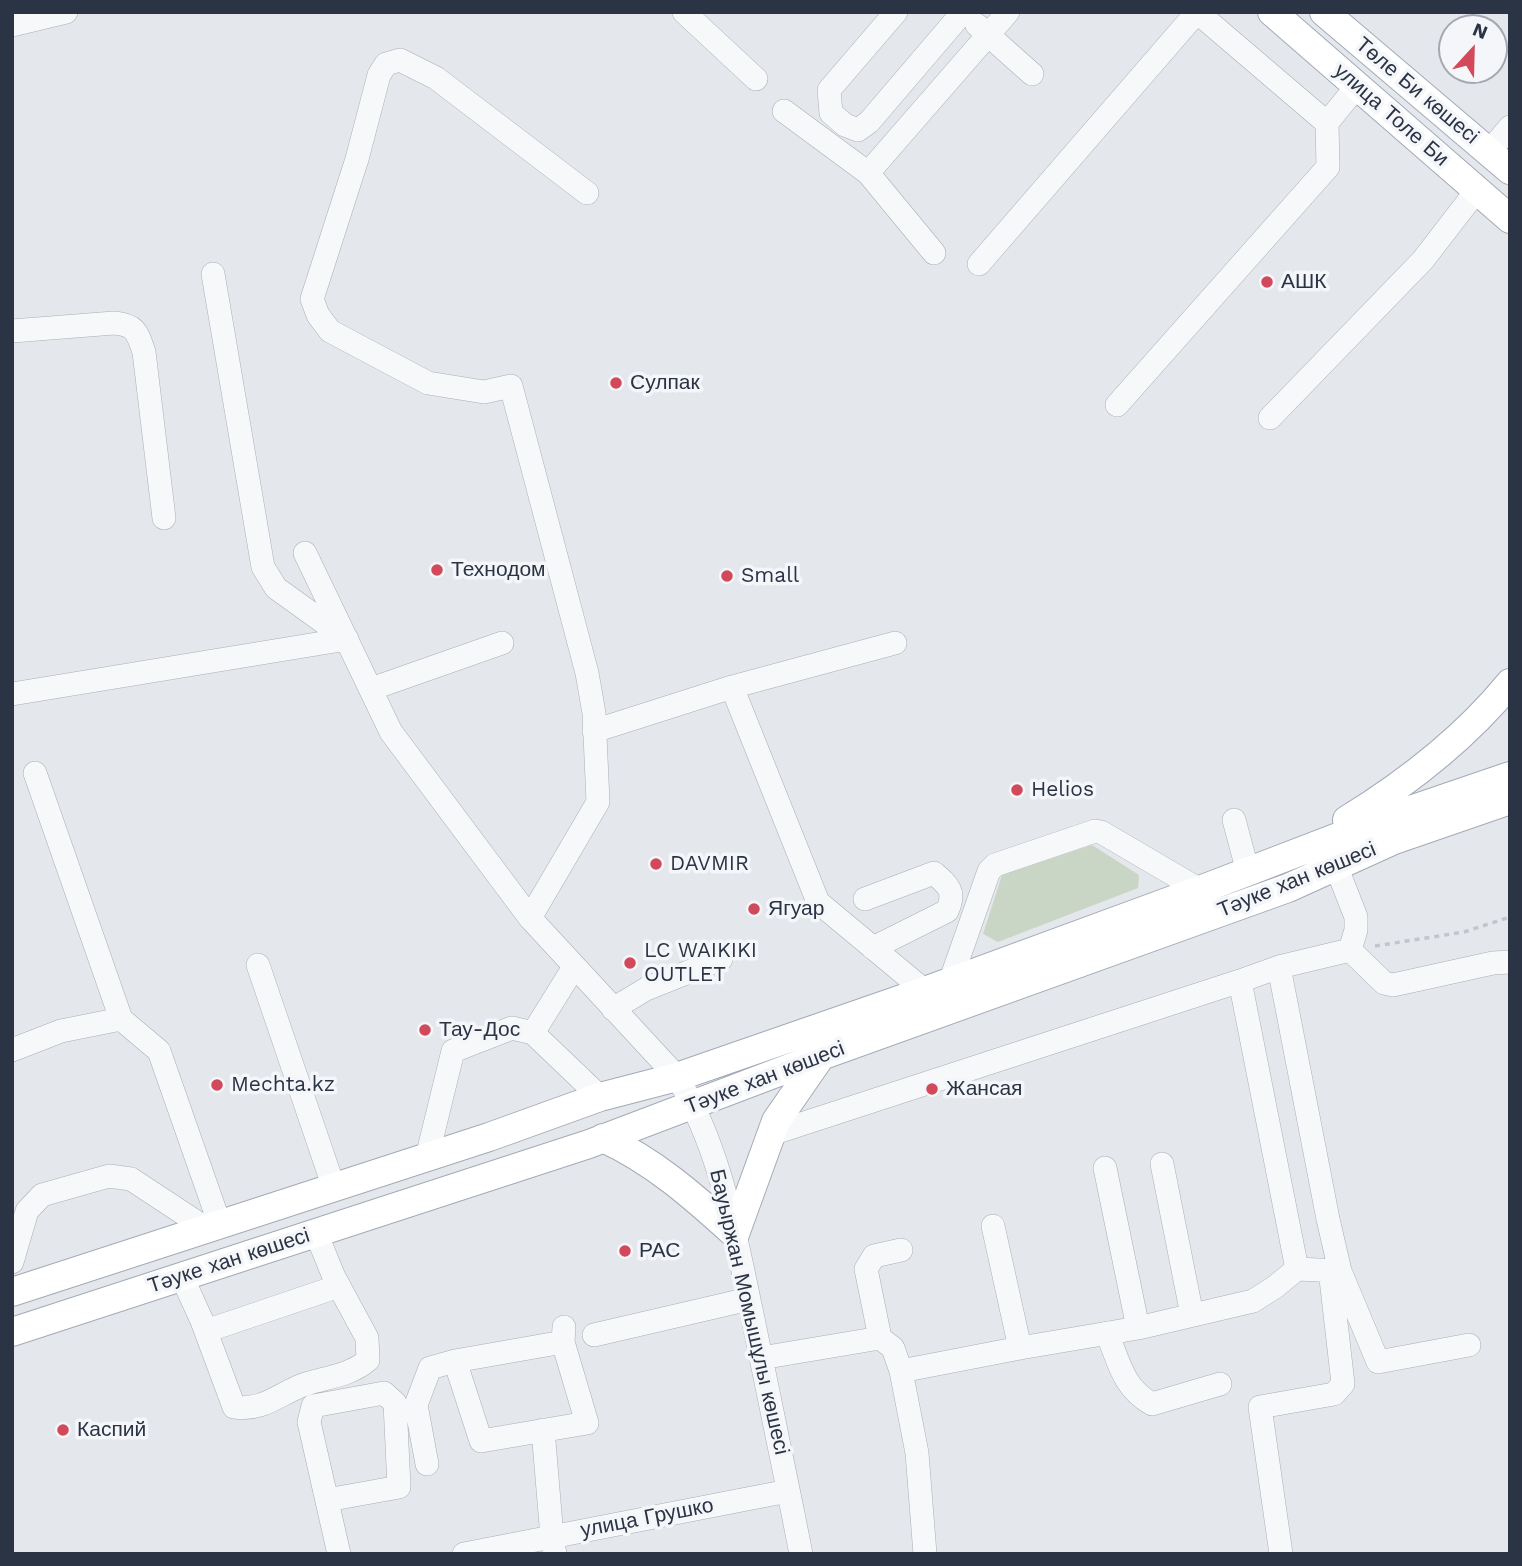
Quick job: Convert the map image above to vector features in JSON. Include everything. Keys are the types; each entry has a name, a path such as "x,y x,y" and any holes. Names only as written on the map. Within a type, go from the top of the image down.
{"main road":[{"name":"улица Толе Би","path":"1272,12 1510,219"},
{"name":"Төле Би көшесі","path":"1324,12 1500,161"},
{"path":"1287,857 1382,799 1436,757 1492,705 1510,683"},
{"name":"Тәуке хан көшесі","path":"12,1292 334,1188 600,1097 677,1077 937,986 1390,817 1510,776"},
{"name":"Тәуке хан көшесі","path":"12,1332 603,1138 821,1056 1288,888 1394,840 1510,800"},
{"path":"603,1138 631,1151 677,1182 735,1234 776,1121 821,1056"}],"street":[{"path":"12,25 66,12"},
{"path":"684,12 756,79"},
{"path":"896,12 829,90 831,113 845,125 859,130 869,122 963,12 1032,74"},
{"path":"868,173 1008,12"},
{"path":"979,264 1196,12 1327,122"},
{"path":"530,918 597,802 594,713 587,673 511,386 484,392 428,383 330,331 318,315 312,299 357,159 379,75 386,64 400,60 436,78 587,193"},
{"path":"1117,405 1328,167 1327,122 1357,86"},
{"path":"784,111 868,173 934,253"},
{"path":"1500,161 1510,127"},
{"path":"1270,418 1423,260 1477,190"},
{"path":"213,274 263,567 276,588 346,639"},
{"path":"12,331 114,323 127,324 137,331 144,352 164,519"},
{"name":"Бауыржан Момышұлы көшесі","path":"305,553 391,732 530,918 677,1077 694,1105 711,1144 735,1234 801,1554"},
{"path":"12,694 346,639"},
{"path":"371,690 502,643"},
{"path":"594,731 732,687 895,643"},
{"path":"732,687 818,902 873,948 937,986 989,871 995,865 1095,831 1200,890"},
{"path":"34,773 121,1018 159,1051 214,1227"},
{"path":"1234,820 1248,872"},
{"path":"1336,866 1356,916 1356,930 1350,950"},
{"path":"865,899 934,873 950,890 952,900 947,911 873,948"},
{"path":"1350,950 1384,983 1394,985 1493,963 1510,962"},
{"path":"771,1134 1279,967 1350,950"},
{"path":"613,1009 646,989 722,959"},
{"path":"257,965 334,1188"},
{"path":"533,1033 573,967"},
{"path":"1279,967 1328,1219 1335,1271 1343,1384 1334,1394 1260,1407 1281,1554"},
{"path":"1240,981 1297,1269"},
{"path":"12,1050 61,1031 121,1018"},
{"path":"427,1157 453,1051 512,1028 533,1033 600,1097"},
{"path":"1162,1164 1192,1315"},
{"path":"1105,1168 1138,1328"},
{"path":"12,1262 27,1211 42,1195 109,1176 131,1179 214,1227"},
{"path":"993,1226 1020,1348"},
{"path":"182,1277 206,1331 234,1407 244,1409 270,1403 303,1385 357,1369 368,1360 367,1338 339,1286 316,1233"},
{"path":"901,1250 874,1256 866,1269 880,1338 893,1349 901,1371 917,1452 922,1553"},
{"path":"901,1371 1138,1328 1253,1301 1297,1269 1335,1271"},
{"path":"1335,1271 1378,1362 1469,1345"},
{"path":"206,1331 339,1286"},
{"path":"594,1335 749,1298"},
{"path":"1107,1333 1128,1385 1138,1396 1152,1404 1220,1384"},
{"path":"427,1464 416,1405 430,1368 455,1361 564,1335 587,1423 481,1441 455,1361"},
{"path":"761,1358 880,1338"},
{"path":"327,1500 399,1487 395,1403 384,1392 313,1406 309,1422 339,1554"},
{"path":"543,1430 554,1545"},
{"name":"улица Грушко","path":"464,1554 554,1545 788,1491"}],"path":[{"path":"1350,950 1464,932 1510,917"}],"green space":[{"path":"1092,845 1139,875 1138,888 998,942 983,934 1002,875"}],"place":[{"name":"АШК","path":"1267,282"},
{"name":"Сулпак","path":"616,383"},
{"name":"Технодом","path":"437,570"},
{"name":"Small","path":"727,576"},
{"name":"Helios","path":"1017,790"},
{"name":"DAVMIR","path":"656,864"},
{"name":"Ягуар","path":"754,909"},
{"name":"LC WAIKIKI OUTLET","path":"630,963"},
{"name":"Тау-Дос","path":"425,1030"},
{"name":"Mechta.kz","path":"217,1085"},
{"name":"Жансая","path":"932,1089"},
{"name":"РАС","path":"625,1251"},
{"name":"Каспий","path":"63,1430"}]}
